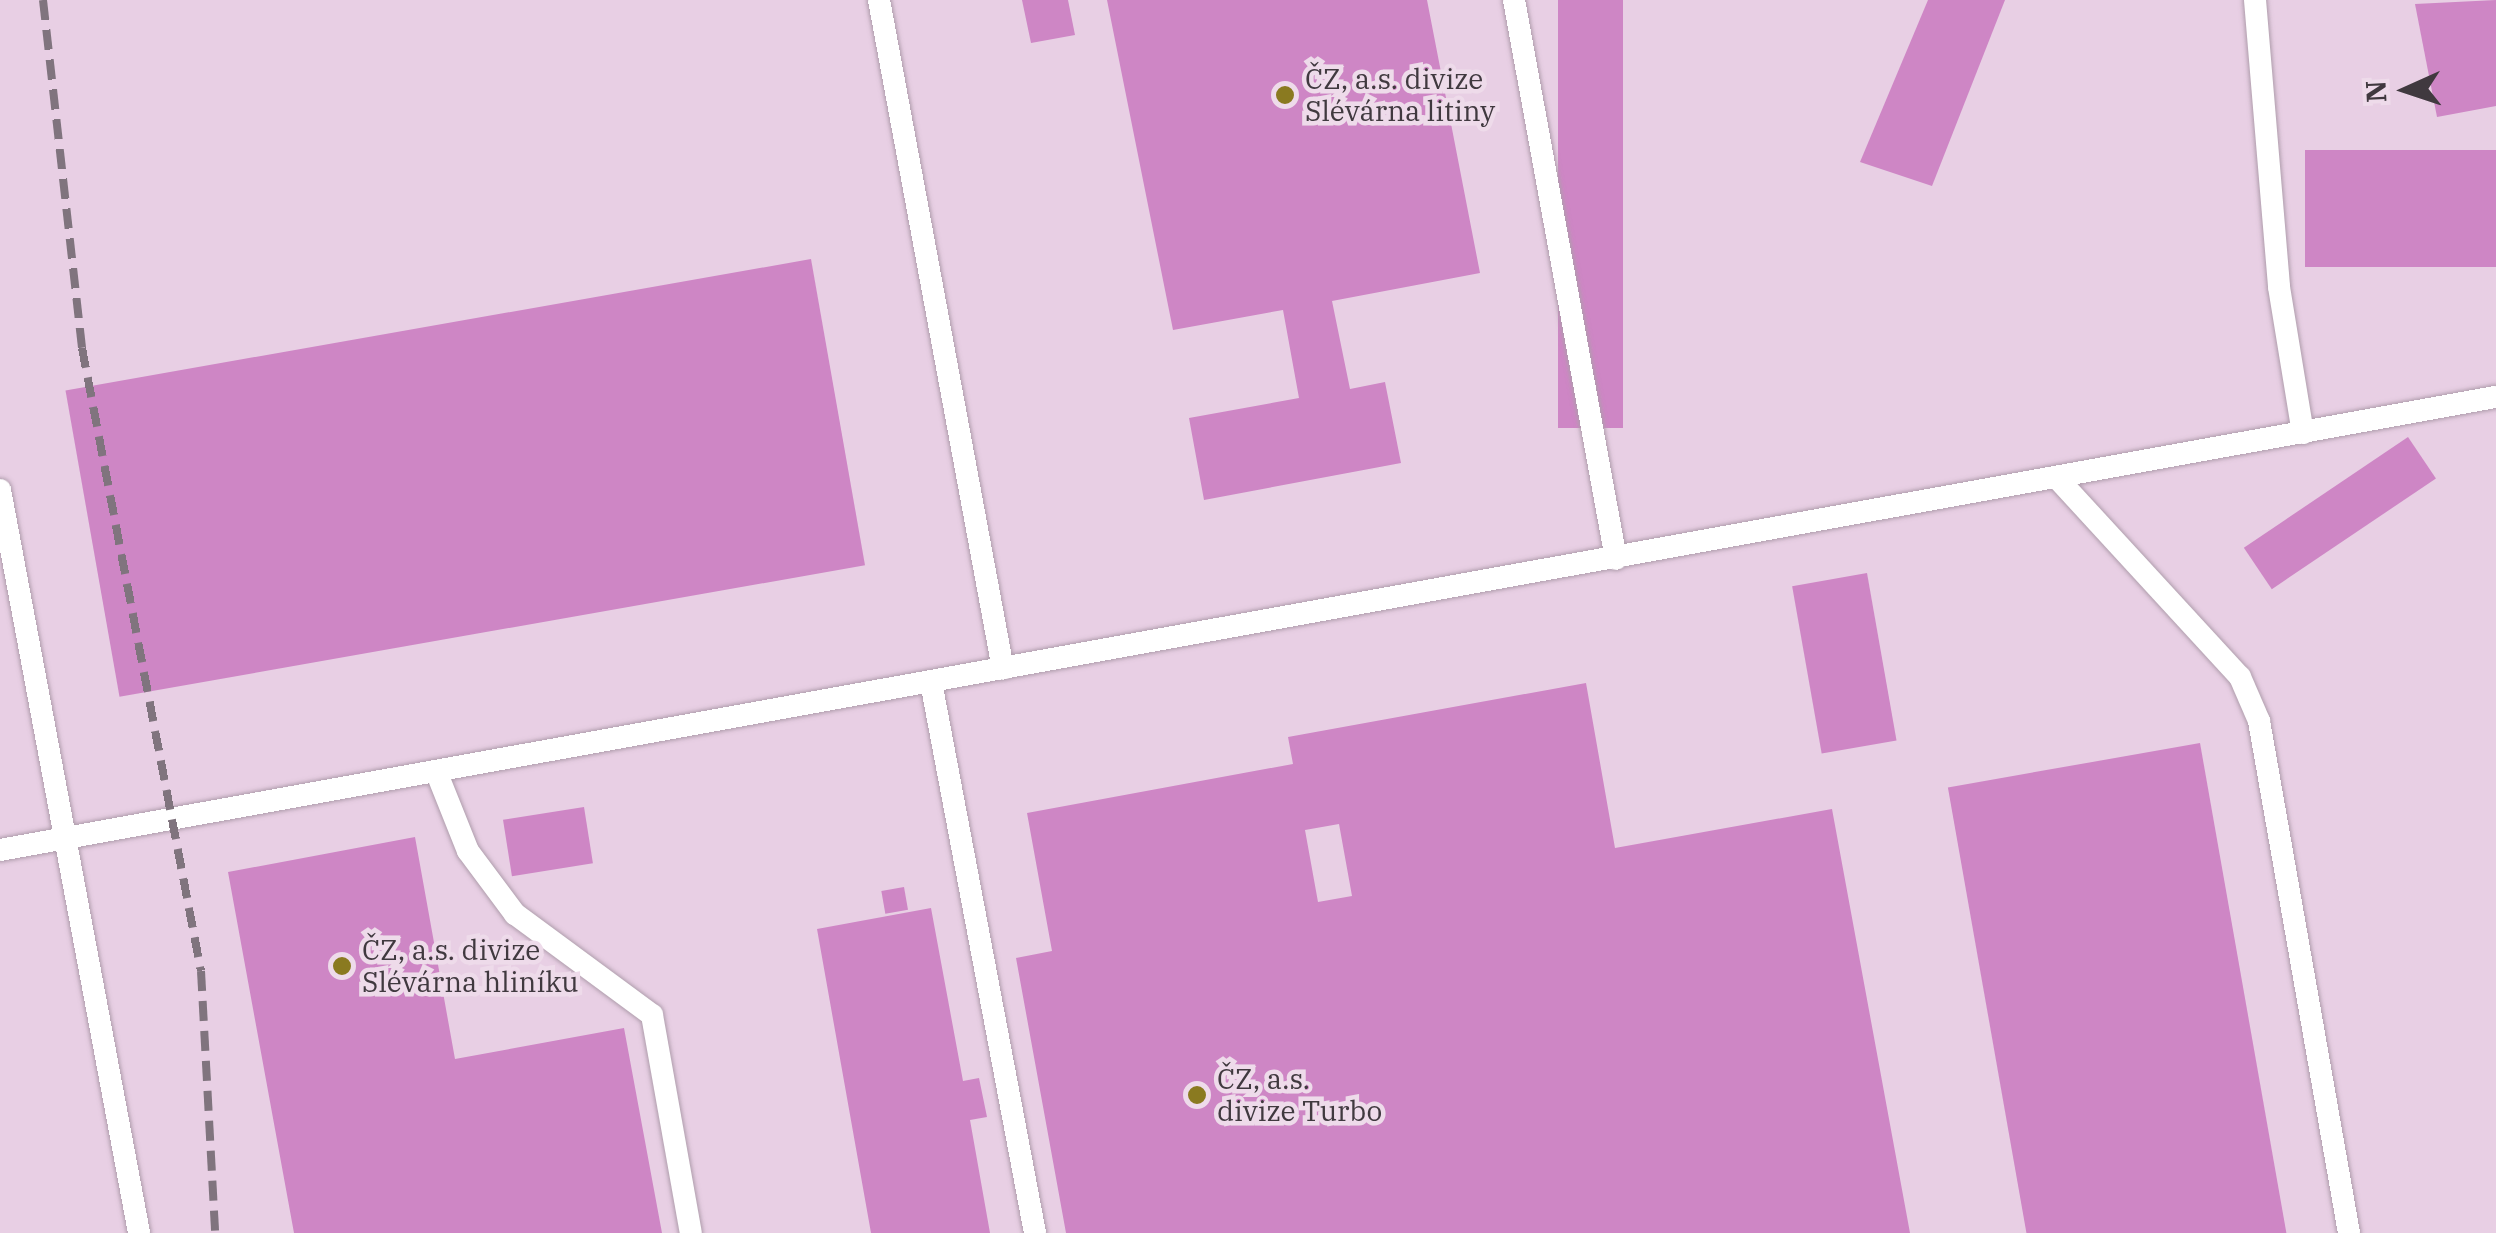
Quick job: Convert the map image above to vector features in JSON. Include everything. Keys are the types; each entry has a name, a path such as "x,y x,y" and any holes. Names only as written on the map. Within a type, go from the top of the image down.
{"lane":[{"path":"879,0 1003,669"},
{"path":"1514,0 1616,559"},
{"path":"2255,0 2279,287 2303,432"},
{"path":"0,850 2496,397"},
{"path":"2057,478 2240,678 2259,721 2348,1233"},
{"path":"0,490 139,1233"},
{"path":"930,682 1035,1233"},
{"path":"436,770 468,851 515,914 652,1015 691,1233"}],"shaded area":[{"path":"0,0 2496,0 2496,1233 0,1233"}],"building":[{"path":"1022,0 1068,0 1075,35 1031,43"},
{"path":"1107,0 1427,0 1480,273 1332,301 1350,389 1385,382 1401,463 1204,500 1189,418 1299,398 1283,310 1173,330"},
{"path":"1558,0 1623,0 1623,428 1558,428"},
{"path":"1928,0 2005,0 1932,186 1860,162"},
{"path":"2496,0 2496,106 2437,117 2415,4"},
{"path":"2305,150 2496,150 2496,267 2305,267"},
{"path":"811,259 865,565 120,697 66,390"},
{"path":"2408,437 2436,478 2272,589 2244,548"},
{"path":"1867,573 1897,740 1822,754 1792,586"},
{"path":"1586,683 1615,848 1832,809 1910,1233 1066,1233 1016,958 1052,951 1027,813 1293,764 1288,737","holes":["1339,824 1352,896 1318,902 1305,830"]},
{"path":"2200,743 2286,1233 2026,1233 1948,787"},
{"path":"584,807 593,863 512,876 503,820"},
{"name":"ČZ, a.s. divize Slévárna hliníku","path":"415,837 455,1059 624,1028 662,1233 294,1233 228,872"},
{"path":"904,887 908,910 885,914 881,891"},
{"path":"931,908 963,1081 979,1078 987,1117 970,1120 990,1233 871,1233 817,929"}],"railway":[{"path":"43,0 82,348 201,971 215,1233"}],"place":[{"name":"ČZ, a.s. divize Slévárna litiny","path":"1285,95"},
{"name":"ČZ, a.s. divize Slévárna hliníku","path":"342,966"},
{"name":"ČZ, a.s. divize Turbo","path":"1197,1095"}]}
